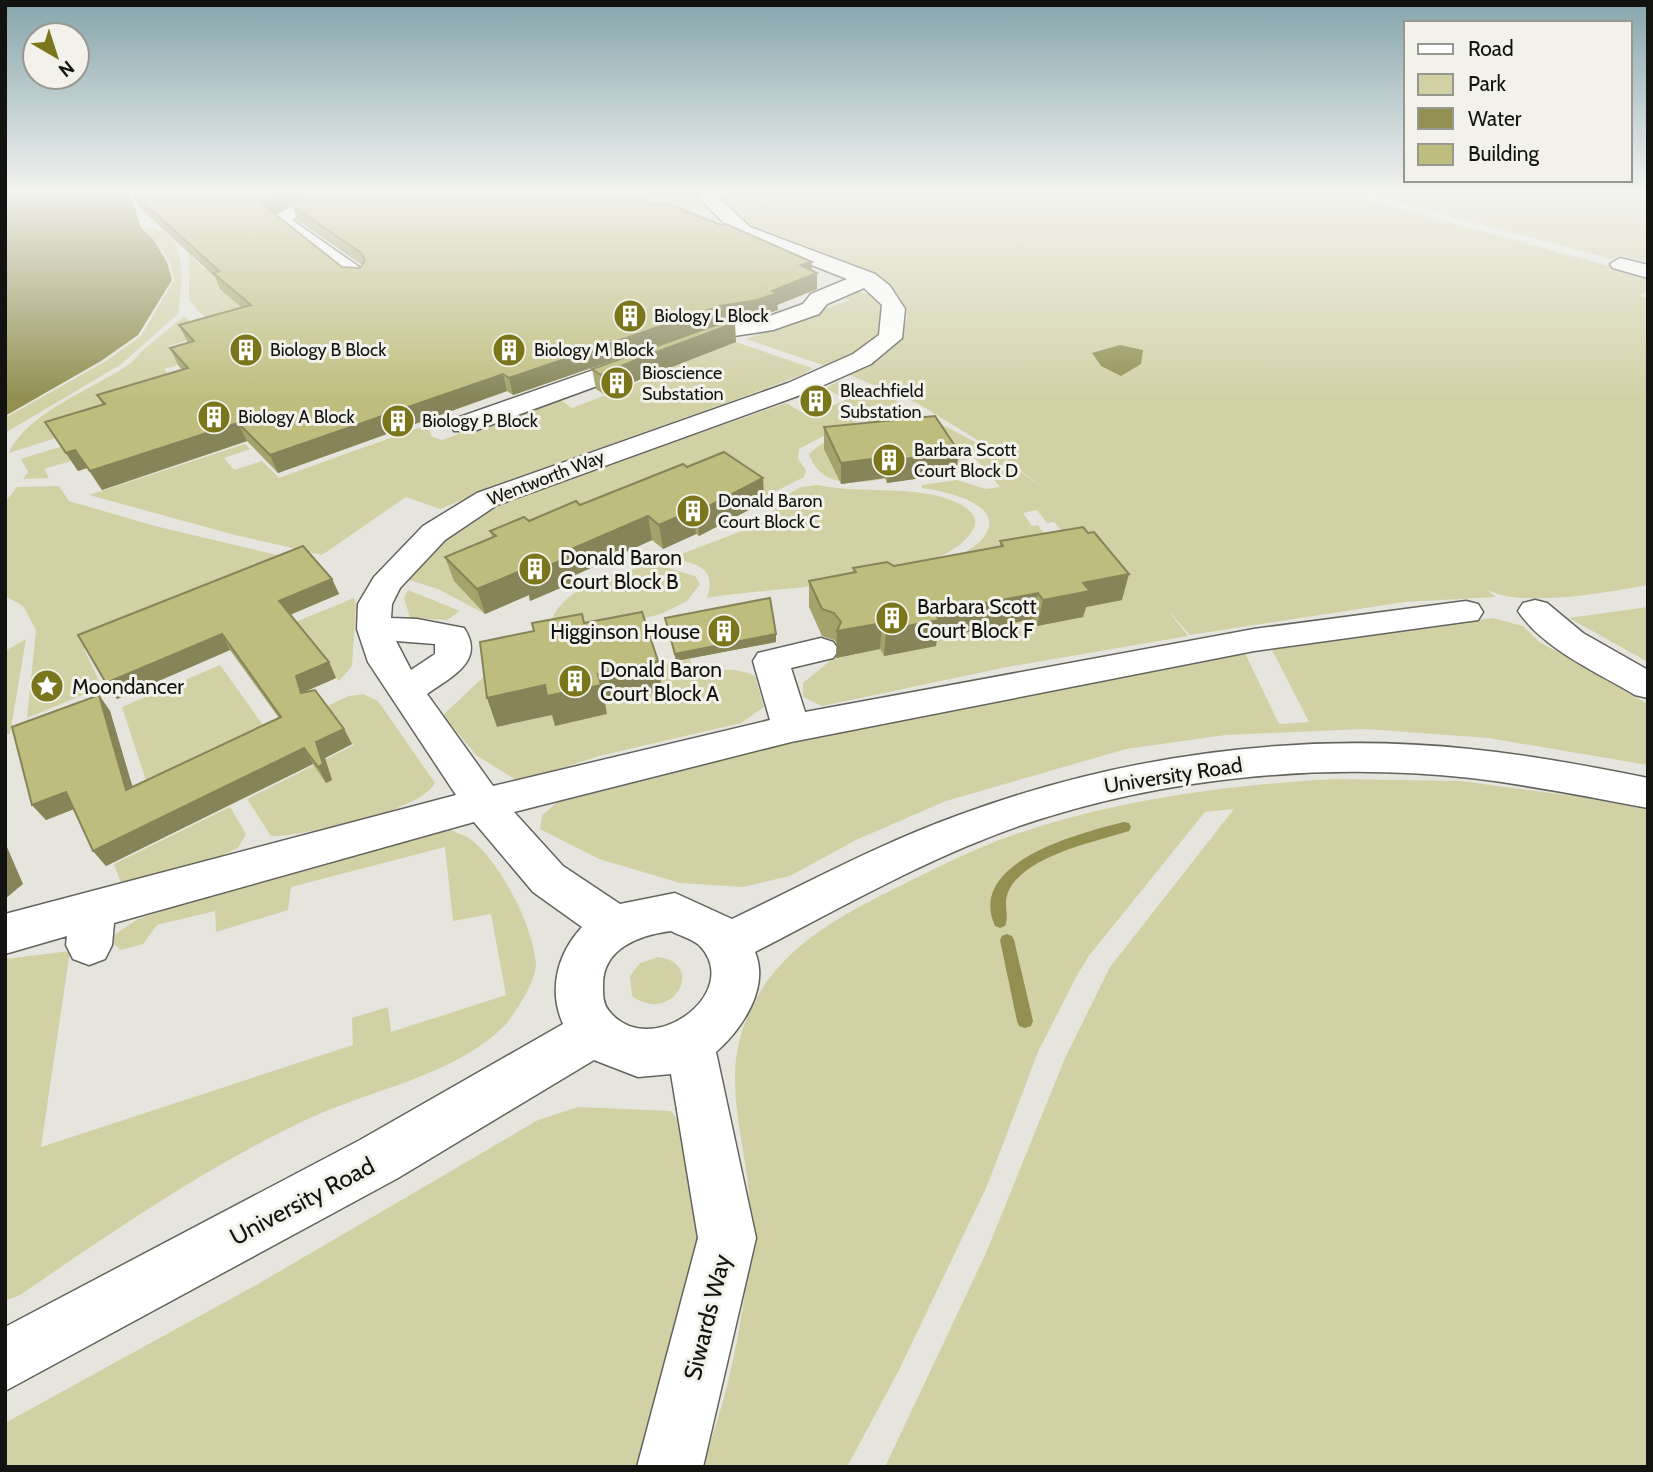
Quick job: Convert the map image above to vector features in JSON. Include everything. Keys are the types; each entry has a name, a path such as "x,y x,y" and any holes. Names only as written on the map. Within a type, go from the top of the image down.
{"street":[{"path":"337,262 356,276"},
{"name":"Wentworth Way","path":"374,629 375,604 393,576 434,533 486,499 797,388 862,359 890,338 895,314 890,298 867,279 822,262"},
{"path":"1620,264 1648,272"},
{"path":"464,425 493,408 730,330 765,325 811,309 820,299 867,279"},
{"path":"5,934 91,927 483,804 791,727 1254,640 1466,611"},
{"path":"1535,611 1571,641 1648,686"},
{"path":"407,691 453,659 452,636 417,630 374,629 386,662 483,804 548,879 616,926"},
{"path":"791,727 771,661 821,650"},
{"name":"University Road","path":"728,943 909,856 1005,815 1119,780 1239,763 1315,758 1445,761 1583,780 1648,793"},
{"path":"675,912 700,919 728,943 736,965 731,1001 715,1025 689,1043 661,1053 632,1052 613,1046 594,1033 579,1010 576,990 580,968 593,947 616,926 640,915 675,912"},
{"name":"University Road","path":"5,1360 379,1159 594,1033"},
{"name":"Siwards Way","path":"670,1467 727,1238 701,1086 689,1043"}],"green space":[{"path":"170,262 180,262 178,314 120,365 5,433 5,418 106,361 141,336 174,280"},
{"path":"189,262 196,262 203,269 236,262 286,300 215,329 189,300"},
{"path":"833,262 1592,262 1648,277 1648,290 1640,296 1648,298 1648,585 1588,595 1541,598 1501,595 1486,589 1496,597 1404,602 1190,635 1167,609 1188,636 1007,667 822,706 803,697 803,683 832,659 880,649 885,656 932,639 1031,617 1038,626 1083,617 1077,609 1121,600 1054,522 1047,523 1037,510 1023,513 1032,526 1038,525 1045,535 958,557 984,537 989,525 987,515 970,501 922,488 922,485 957,480 986,489 1000,487 975,458 960,460 967,471 919,478 915,473 870,481 840,481 827,477 816,468 809,454 831,438 877,418 918,412 996,453 1043,488 997,452 917,403 847,374 898,339 908,317 898,295 881,280"},
{"path":"852,290 876,296 882,310 881,334 863,349 829,367 746,339 849,300 838,294"},
{"path":"184,316 206,335 168,346 182,364 164,369 182,388 112,420 9,453 30,426 63,402 131,363"},
{"path":"736,342 812,368 804,374 530,473 440,509 406,497 322,555 235,535 89,495 245,444 250,449 224,458 234,470 262,461 279,478 429,424 431,436 442,440 558,398 572,408 642,381 629,372 637,370 648,377"},
{"path":"839,381 881,391 900,405 835,430 799,449 798,459 806,470 804,477 770,494 768,501 725,471 485,614 438,589 409,580 434,550 473,520 521,495 786,403 808,416 846,400 826,388"},
{"path":"69,444 71,461 44,469 49,478 23,479 28,472 21,459"},
{"path":"818,485 908,491 943,498 960,504 972,513 974,528 956,547 928,562 892,573 851,581 707,598 707,573 696,565 671,558 744,530 771,514 783,497 801,487"},
{"path":"59,486 69,501 155,526 302,561 84,649 102,687 27,718 36,630 23,606 5,596 5,502 17,487"},
{"path":"655,564 695,576 700,584 687,601 661,614 589,632 551,621 568,598 581,589 611,576"},
{"path":"408,590 460,611 447,620 410,618 404,598"},
{"path":"354,598 356,606 352,666 339,681 293,623"},
{"path":"1648,607 1648,662 1569,618"},
{"path":"1492,618 1523,626 1538,641 1648,704 1648,765 1488,738 1366,729 1226,735 1126,749 946,801 856,840 790,876 743,887 680,883 599,859 540,829 542,815 571,791 765,748 1244,651 1279,724 1309,722 1271,648"},
{"path":"26,639 10,734 5,734 5,651"},
{"path":"690,659 694,675 732,670 755,676 764,707 741,723 599,756 519,782 476,755 443,715 490,671 497,727 662,691 655,666"},
{"path":"220,665 263,725 146,781 122,707"},
{"path":"363,694 378,701 435,783 425,794 385,813 333,827 271,836 247,799 354,745 323,708 349,696"},
{"path":"1335,779 1461,781 1581,797 1648,810 1648,1467 885,1467 986,1253 1065,1058 1110,967 1234,809 1205,812 1088,957 1075,979 1038,1052 987,1186 898,1372 847,1467 701,1467 712,1439 730,1374 743,1306 750,1239 748,1188 736,1104 739,1042 749,1013 780,966 800,946 846,914 956,859 1016,834 1094,811 1174,796 1254,785"},
{"path":"230,807 246,834 238,848 220,856 121,883 114,864"},
{"path":"450,830 466,836 493,862 522,913 534,948 536,963 532,980 523,1000 504,1026 478,1047 432,1072 310,1118 234,1157 162,1200 20,1295 5,1301 5,959 70,951 41,1147 353,1045 352,1018 388,1007 391,1032 506,995 491,914 453,921 445,847 291,887 288,910 216,932 215,911 157,925 143,944 121,950 108,939 138,919 216,893"},
{"path":"658,957 673,962 680,970 682,980 679,990 671,998 660,1003 647,1003 632,996 630,976 640,963"},
{"path":"578,1107 671,1111 687,1135 699,1236 660,1405 636,1467 5,1467 5,1423 258,1284 538,1120"}],"water":[{"path":"5,262 167,262 172,280 138,335 101,361 5,416"},
{"path":"1120,345 1143,350 1141,364 1121,376 1101,366 1092,353"}],"building":[{"path":"209,262 335,262 342,267 360,268 365,262 811,262 801,265 817,273 757,300 720,306 509,378 503,374 270,455 238,423 90,471 75,450 66,453 45,422 105,404 97,395 188,368 170,348 194,341 179,325 251,305 213,273 219,271"},
{"path":"730,320 735,323 601,375 592,369"},
{"path":"935,416 959,452 888,461 886,457 841,463 824,427"},
{"path":"724,452 763,478 697,512 693,510 659,525 648,516 562,553 567,558 524,576 523,570 477,589 445,557 496,536 490,531 524,517 529,521 576,501 580,505 683,464 687,467"},
{"path":"1083,527 1088,533 1094,532 1129,574 1083,583 1090,591 1043,600 1038,593 935,613 939,620 886,630 882,623 837,631 841,622 834,613 822,609 809,581 856,572 853,568 887,562 894,566 1003,546 1000,541"},
{"path":"303,546 332,579 279,601 329,662 296,676 301,693 315,690 344,729 316,742 323,764 318,767 304,748 93,851 66,792 32,805 12,727 99,695 126,790 281,717 222,634 106,683 78,635"},
{"name":"Higginson House","path":"770,598 776,634 675,654 665,618"},
{"path":"642,612 658,661 598,674 601,685 547,696 545,685 487,698 480,642 534,631 532,623 582,614 584,623"}],"waterway":[{"path":"1000,922 997,902 1004,884 1019,869 1038,856 1061,846 1124,827"},
{"path":"1007,940 1025,1021"}],"place":[{"name":"Biology L Block","path":"630,316"},
{"name":"Biology B Block","path":"246,350"},
{"name":"Biology M Block","path":"509,350"},
{"name":"Bioscience Substation","path":"617,383"},
{"name":"Bleachfield Substation","path":"816,401"},
{"name":"Biology A Block","path":"214,417"},
{"name":"Biology P Block","path":"398,421"},
{"name":"Barbara Scott Court Block D","path":"889,460"},
{"name":"Donald Baron Court Block C","path":"693,511"},
{"name":"Donald Baron Court Block B","path":"535,569"},
{"name":"Barbara Scott Court Block F","path":"892,618"},
{"name":"Higginson House","path":"724,631"},
{"name":"Donald Baron Court Block A","path":"575,681"},
{"name":"Moondancer","path":"47,686"}]}
